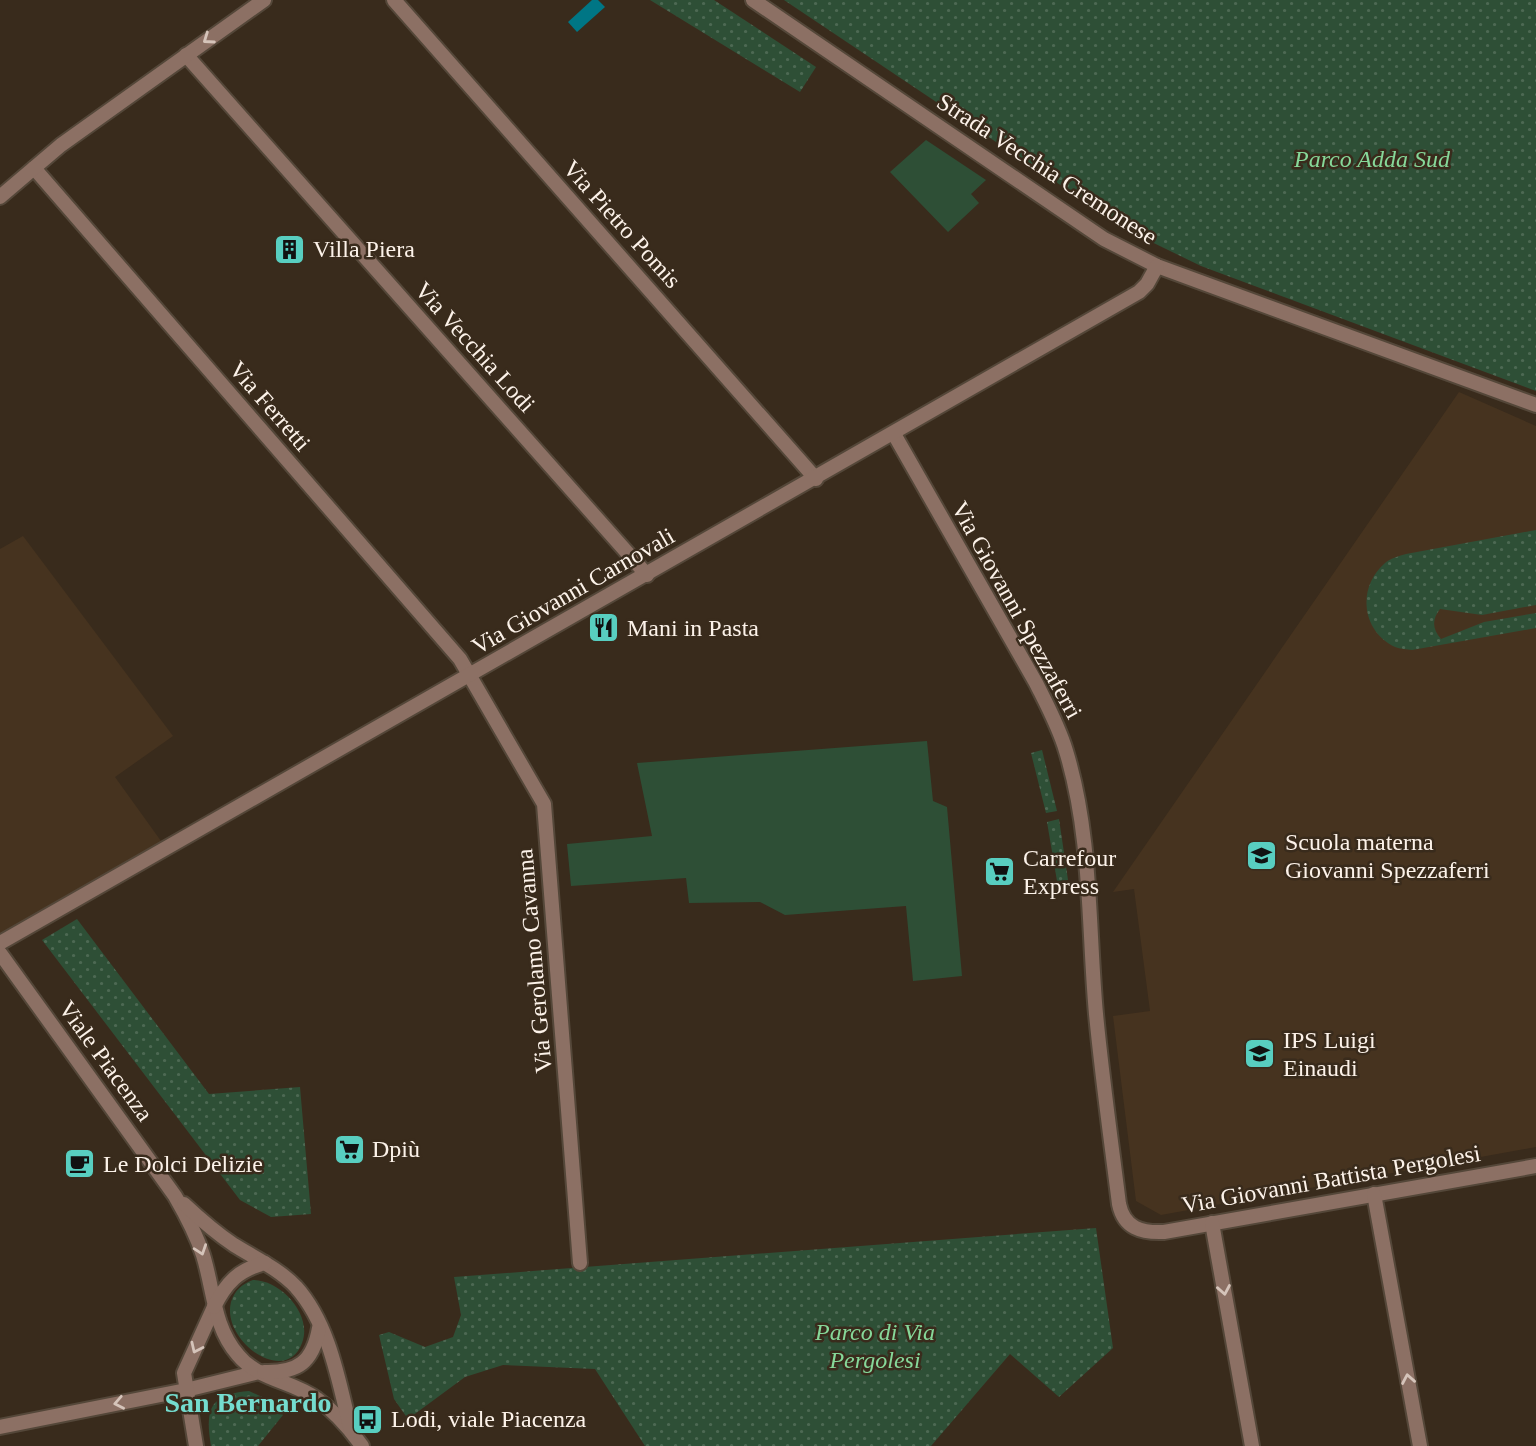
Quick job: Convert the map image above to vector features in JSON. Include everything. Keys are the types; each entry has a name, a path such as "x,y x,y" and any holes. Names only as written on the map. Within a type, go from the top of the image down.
{"street":[{"path":"0,197 61,145 264,0"},
{"name":"Via Pietro Pomis","path":"394,0 816,479"},
{"name":"Strada Vecchia Cremonese","path":"753,0 1104,239 1157,266 1536,405"},
{"name":"Via Vecchia Lodi","path":"186,55 647,575"},
{"name":"Via Ferretti","path":"34,168 460,659 471,675"},
{"name":"Via Giovanni Carnovali","path":"0,943 1139,292 1157,266"},
{"name":"Via Giovanni Spezzaferri","path":"894,434 1036,683 1054,718 1066,750 1087,859 1097,1015 1119,1204 1121,1214 1134,1227"},
{"name":"Via Gerolamo Cavanna","path":"471,675 544,804 580,1262"},
{"name":"Viale Piacenza","path":"0,953 175,1196 193,1229 202,1253 214,1307"},
{"name":"Via Giovanni Battista Pergolesi","path":"1134,1227 1151,1232 1535,1169"},
{"path":"1374,1194 1420,1446"},
{"name":"Viale Piacenza","path":"175,1196 208,1227 265,1263"},
{"path":"1212,1223 1252,1446"},
{"path":"196,1446 184,1373 214,1307 229,1282 238,1273 265,1263 295,1287 307,1303 330,1352 351,1431"},
{"path":"214,1307 229,1344 247,1365 316,1398 351,1431 362,1446"},
{"path":"0,1427 186,1390 259,1372 279,1373 293,1369 304,1363 313,1352 319,1327"}],"shaded area":[{"path":"1459,392 1536,426 1536,1147 1161,1215 1136,1201 1113,1016 1150,1011 1134,889 1113,892"},
{"path":"23,536 173,736 115,777 166,848 0,942 0,549"}],"green space":[{"path":"650,0 714,0 816,67 800,92"},
{"name":"Parco Adda Sud","path":"784,0 1536,0 1536,391 1201,266 1129,231"},
{"path":"926,140 986,180 971,194 979,203 948,232 890,172"},
{"path":"1536,530 1536,605 1482,615 1440,609 1434,624 1441,639 1484,622 1536,613 1536,628 1412,650 1395,647 1375,630 1367,608 1367,596 1376,573 1387,561 1406,554"},
{"path":"927,741 933,801 947,807 962,976 913,981 906,906 785,915 760,902 689,903 686,878 571,886 567,844 652,836 637,763"},
{"path":"1042,750 1057,811 1046,813 1031,753"},
{"path":"1059,819 1068,880 1057,881 1047,822"},
{"path":"77,919 209,1094 300,1087 311,1214 271,1217 240,1200 42,940"},
{"name":"Parco di Via Pergolesi","path":"1096,1228 1113,1348 1059,1397 1010,1354 931,1446 645,1446 595,1369 503,1365 465,1377 408,1419 394,1399 379,1335 389,1332 425,1347 453,1337 461,1315 454,1277"},
{"path":"253,1280 274,1286 284,1293 299,1311 303,1321 302,1343 294,1355 283,1361 270,1360 257,1354 245,1344 236,1331 231,1317 231,1302 239,1288"},
{"path":"249,1391 269,1400 283,1415 258,1446 211,1446 209,1423 213,1406 225,1396"}],"water":[{"path":"592,0 598,0 605,7 577,32 568,22"}],"place":[{"name":"Villa Piera","path":"290,249"},
{"name":"Mani in Pasta","path":"604,628"},
{"name":"Scuola materna Giovanni Spezzaferri","path":"1262,856"},
{"name":"Carrefour Express","path":"1000,872"},
{"name":"IPS Luigi Einaudi","path":"1260,1054"},
{"name":"Dpiù","path":"349,1149"},
{"name":"Le Dolci Delizie","path":"80,1164"},
{"name":"Lodi, viale Piacenza","path":"368,1419"}],"district":[{"name":"San Bernardo","path":"248,1402"}]}
